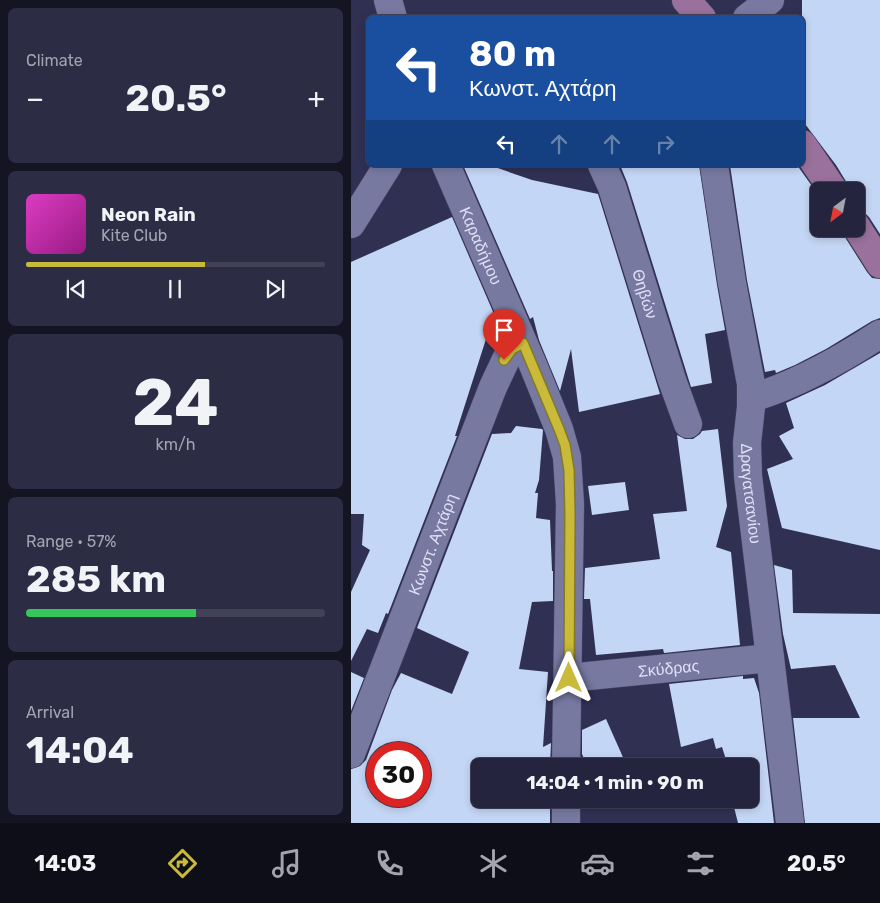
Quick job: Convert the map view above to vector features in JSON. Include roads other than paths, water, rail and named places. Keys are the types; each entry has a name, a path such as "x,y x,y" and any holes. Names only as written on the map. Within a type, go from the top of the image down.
{"main road":[{"path":"686,0 698,15"},
{"path":"805,148 828,182"},
{"path":"864,238 880,264"}],"street":[{"path":"388,0 392,15"},
{"path":"751,15 770,0"},
{"path":"351,224 387,167"},
{"name":"Καραδήμου","path":"447,167 565,445 569,470 570,511 569,678 566,758"},
{"name":"Θηβών","path":"603,167 688,424"},
{"name":"Δραγατσανίου","path":"714,167 732,283 750,379 752,398 747,437 747,460 790,823"},
{"path":"752,398 798,382 880,334"},
{"name":"Κωνστ. Αχτάρη","path":"351,754 493,386 509,353 515,346 523,343"},
{"name":"Σκύδρας","path":"569,678 770,658"},
{"path":"565,823 566,808"}]}
